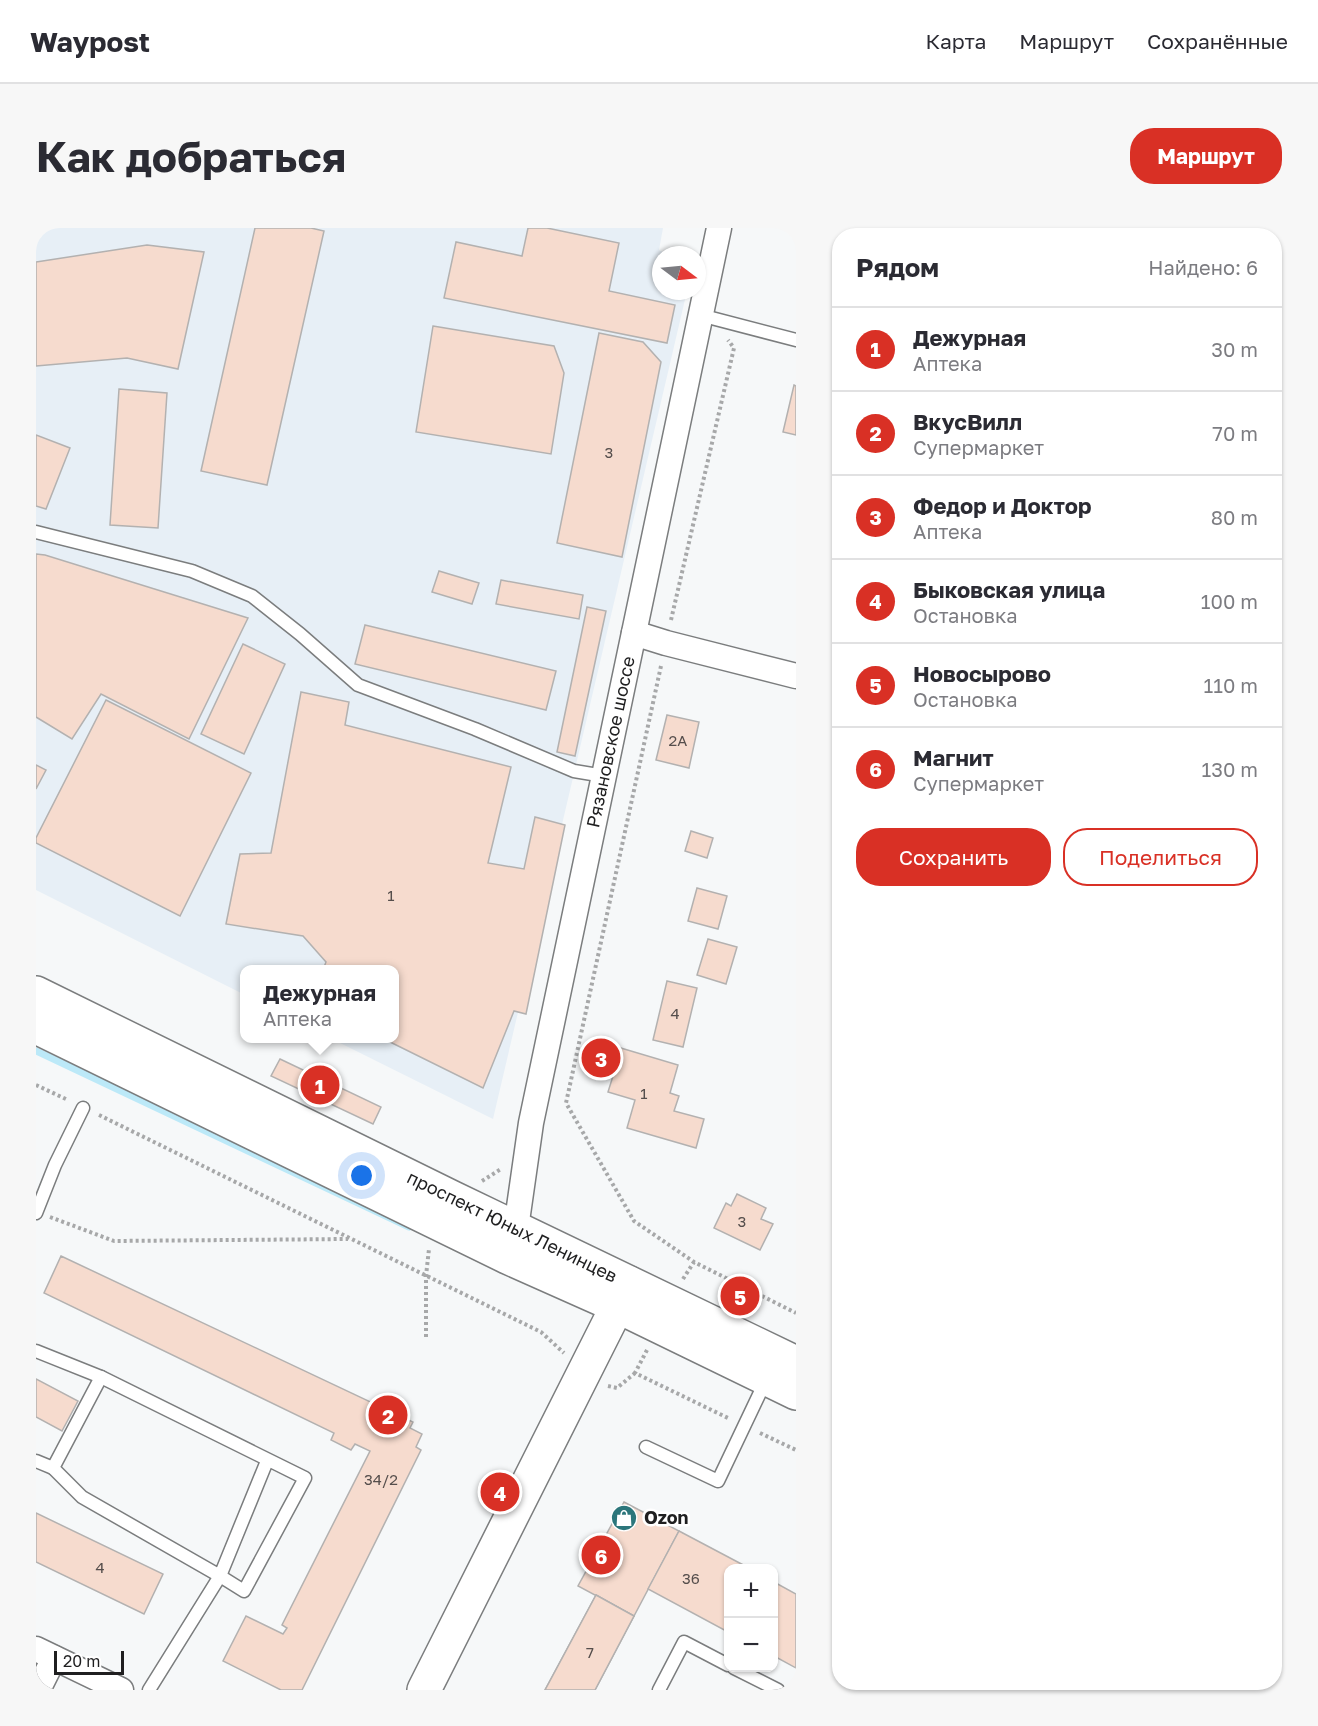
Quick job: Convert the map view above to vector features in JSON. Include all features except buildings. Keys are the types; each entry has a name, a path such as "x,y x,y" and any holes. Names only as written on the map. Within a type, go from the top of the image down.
{"main road":[{"name":"проспект Юных Ленинцев","path":"36,993 511,1243 623,1295 796,1364"},
{"name":"проспект Юных Ленинцев","path":"36,1027 440,1224 511,1243"},
{"name":"проспект Юных Ленинцев","path":"623,1295 766,1379 796,1394"},
{"path":"424,1690 623,1295"}],"street":[{"name":"Рязановское шоссе","path":"511,1243 531,1124 634,633 706,316 719,228"},
{"path":"634,633 796,676"},
{"path":"38,1690 45,1653 121,1690"}],"lane":[{"path":"706,316 796,340"},
{"path":"36,532 192,571 252,596 358,685 485,733 574,771 604,776"},
{"path":"36,1213 55,1165 83,1108"},
{"path":"36,1351 100,1377 305,1478 244,1591 81,1497 53,1468 36,1461"},
{"path":"53,1468 100,1377"},
{"path":"646,1447 718,1481 766,1379"},
{"path":"150,1690 220,1576 267,1461"},
{"path":"659,1690 684,1642 724,1662"},
{"path":"742,1672 778,1690"}],"path":[{"path":"706,316 734,348 666,643 566,1103 634,1221 694,1262 796,1313"},
{"path":"36,1085 541,1332 585,1371 609,1387 617,1388 635,1373"},
{"path":"50,1217 114,1241 350,1239"},
{"path":"426,1337 426,1276 430,1244 440,1224"}],"shaded area":[{"path":"36,228 663,228 660,246 652,246 652,300 685,300 493,1119 340,1043 399,1043 399,965 240,965 240,992 36,890"}],"waterway":[{"path":"36,1051 409,1227"}],"place":[{"name":"Федор и Доктор","path":"601,1058"},
{"name":"Дежурная","path":"320,1085"},
{"name":"Новосырово","path":"740,1296"},
{"name":"ВкусВилл","path":"388,1415"},
{"name":"Быковская улица","path":"500,1492"},
{"name":"Ozon","path":"624,1518"},
{"name":"Магнит","path":"601,1555"}]}
